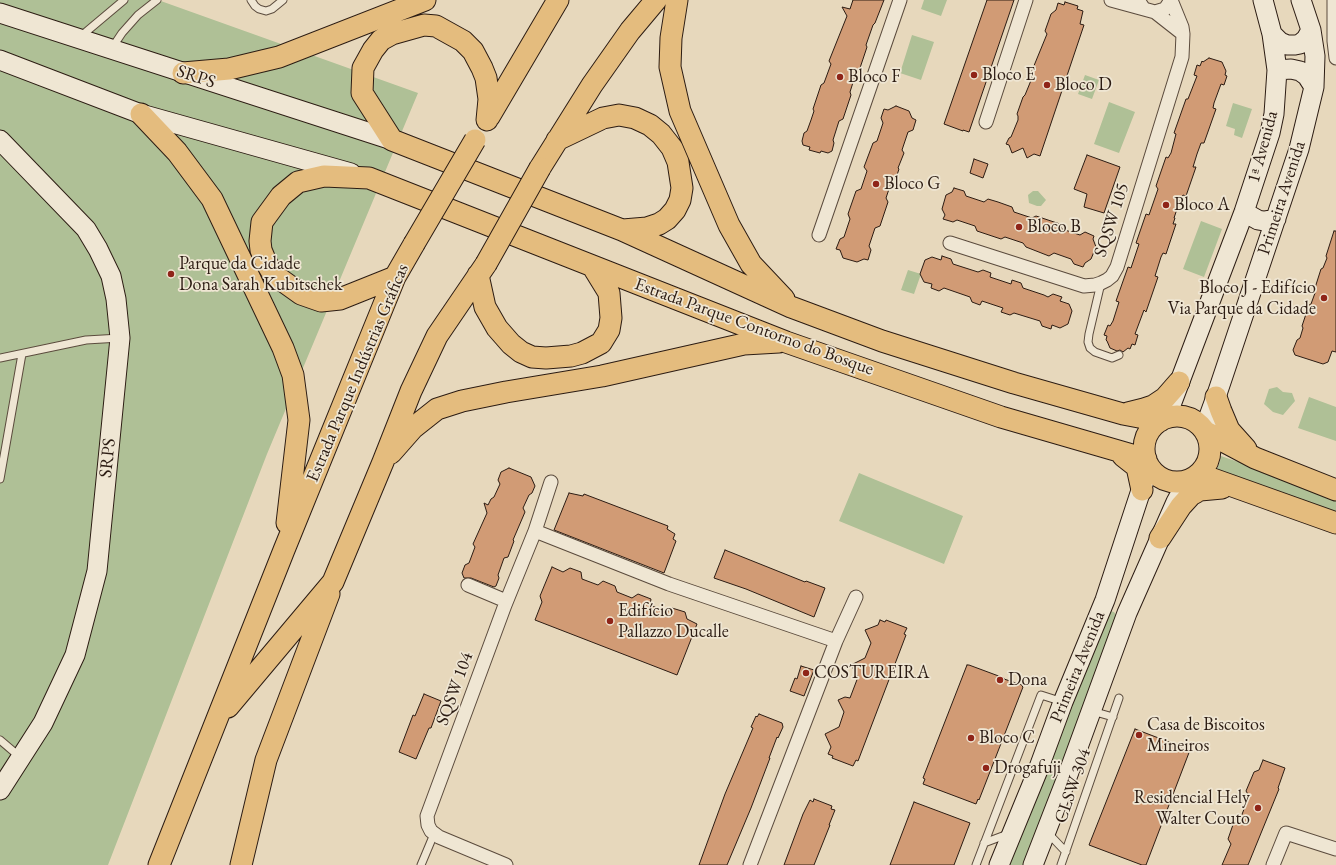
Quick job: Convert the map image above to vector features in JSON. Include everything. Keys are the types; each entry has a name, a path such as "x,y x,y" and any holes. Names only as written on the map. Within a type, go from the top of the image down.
{"main road":[{"path":"183,73 228,69 279,56 425,0"},
{"name":"Estrada Parque Indústrias Gráficas","path":"159,865 284,550 395,277 558,0"},
{"name":"Estrada Parque Indústrias Gráficas","path":"241,865 266,760 333,582 411,391 438,336 482,270 557,140 592,85 630,32 656,0"},
{"path":"677,0 671,38 670,67 680,111 729,225 751,264 791,307"},
{"name":"1ª Avenida","path":"1244,212 1270,133 1274,114 1278,70 1272,34 1263,0"},
{"path":"1272,34 1280,42 1288,45 1300,44 1306,39 1311,30 1301,0"},
{"name":"SRPS","path":"0,13 392,140"},
{"path":"392,140 362,93 363,68 373,50 381,40 392,34 424,25 436,26 463,41 473,51 486,78 489,99 487,120"},
{"name":"Primeira Avenida","path":"1205,431 1299,149 1314,87 1316,56 1311,30"},
{"path":"0,61 141,114 369,178"},
{"path":"1278,70 1291,69 1300,71 1307,76 1314,87"},
{"path":"141,114 178,152 212,199 283,348 293,376 299,420 284,550"},
{"path":"557,140 603,118 620,115 635,118 650,125 661,134 672,148 678,162 682,188 680,200 675,210 667,219 659,224 647,228 622,230"},
{"name":"Estrada Parque Contorno do Bosque","path":"392,140 622,230 791,307 889,344 1014,383 1123,414 1163,420"},
{"name":"SRPS","path":"0,790 43,723 75,655 97,571 120,338 116,299 111,276 98,248 86,229 1,141"},
{"name":"Estrada Parque Contorno do Bosque","path":"395,277 340,299 321,301 301,294 274,274 266,262 261,250 260,241 262,222 281,196 298,182 324,176 369,178 786,342 1001,417 1109,448 1148,462"},
{"path":"1244,212 1258,220 1264,221 1276,219"},
{"name":"Primeira Avenida","path":"1163,420 1244,212"},
{"path":"482,270 482,296 488,315 497,328 511,344 521,352 532,357 552,357 571,356 592,349 601,342 610,330 610,293 593,266"},
{"path":"383,462 413,428 436,409 462,401 602,376 744,344 786,342"},
{"path":"1123,414 1153,406 1165,398 1179,382"},
{"path":"1216,398 1229,430 1254,458"},
{"path":"1336,490 1254,458 1205,431 1198,424 1186,417 1172,416 1155,425 1146,437 1144,444 1148,462 1154,472 1166,480 1174,482 1192,478 1210,478 1336,523"},
{"path":"1192,478 1206,465 1208,459 1210,445 1205,431"},
{"path":"1109,448 1126,458 1137,467 1142,490"},
{"name":"Primeira Avenida","path":"1000,865 1063,702 1105,600 1142,490 1148,462"},
{"name":"Primeira Avenida","path":"1033,865 1047,831 1127,613 1176,502 1192,478"},
{"path":"1160,538 1181,506 1192,495 1200,490 1237,488"},
{"name":"Estrada Parque Indústrias Gráficas","path":"216,721 333,582"},
{"path":"1105,600 1112,600 1120,604 1127,613"}],"street":[{"path":"819,235 900,0"},
{"path":"986,122 1026,0"},
{"path":"1111,0 1165,9 1171,0"},
{"name":"SQSW 105","path":"950,243 1084,286 1091,286 1107,280 1117,268 1182,57 1182,27 1171,0"},
{"path":"1334,0 1334,41 1336,58"},
{"path":"1146,7 1183,34"},
{"name":"SQSW 104","path":"434,834 428,825 427,816 551,482"},
{"path":"534,531 670,584 836,641"},
{"path":"468,585 506,601"},
{"path":"750,865 836,641 856,597"},
{"path":"1273,865 1286,833 1336,849"},
{"path":"434,834 506,865"}],"lane":[{"path":"79,38 124,0"},
{"path":"112,49 122,33 138,15 157,0"},
{"path":"251,0 259,9 266,11 272,10 283,0"},
{"path":"1101,283 1088,342 1090,348 1095,352 1112,358 1119,355"},
{"path":"0,358 86,340 120,338"},
{"path":"0,479 22,354"},
{"path":"976,865 1041,695 1063,702"},
{"name":"CLSW 304","path":"1061,865 1119,698"},
{"path":"1091,711 1113,716"},
{"path":"0,740 21,758"},
{"path":"1047,831 1066,852"},
{"path":"984,843 1012,833"},
{"path":"421,865 434,834"}],"green space":[{"name":"Parque da Cidade Dona Sarah Kubitschek","path":"0,0 158,0 418,93 267,454 108,865 0,865"},
{"path":"924,0 947,0 941,16 921,9"},
{"path":"912,35 934,42 921,80 900,73"},
{"path":"1085,75 1099,80 1092,99 1078,94"},
{"path":"1109,102 1135,112 1119,153 1094,144"},
{"path":"1233,103 1252,109 1242,138 1234,135 1235,129 1226,126"},
{"path":"1033,191 1038,191 1046,200 1041,206 1029,203 1028,195"},
{"path":"1201,221 1222,229 1204,277 1183,269"},
{"path":"908,270 921,274 914,294 901,290"},
{"path":"1277,387 1283,392 1292,393 1295,401 1283,415 1273,412 1264,404 1269,389"},
{"path":"1309,397 1336,407 1336,441 1298,428"},
{"path":"1221,456 1336,496 1336,515 1215,473"},
{"path":"859,473 963,516 944,564 839,521"},
{"path":"1110,611 1114,612 1116,615 1026,865 1009,865 1107,613"}],"building":[{"name":"Bloco F","path":"853,0 884,0 873,25 859,71 856,73 843,119 839,121 833,140 834,143 832,151 828,153 821,151 820,153 809,150 810,147 803,145 802,141 804,133 807,131 811,120 821,85 824,83 831,64 829,61 847,16 842,7 850,9"},
{"name":"Bloco E","path":"987,0 1014,0 969,132 944,124"},
{"name":"Bloco D","path":"1065,2 1078,6 1077,9 1083,11 1080,24 1084,25 1040,156 1034,154 1027,158 1023,148 1012,153 1009,145 1006,144 1011,137 1018,120 1017,114 1032,78 1031,73 1047,34 1045,31 1051,14 1056,10 1058,3 1064,5"},
{"name":"Bloco A","path":"1209,58 1222,62 1226,71 1225,75 1227,76 1224,85 1221,84 1214,103 1213,108 1216,109 1204,143 1201,143 1197,154 1193,167 1196,167 1186,196 1183,195 1180,200 1173,224 1176,224 1166,254 1163,253 1161,257 1155,276 1158,277 1146,312 1144,310 1135,334 1138,335 1135,345 1132,344 1130,349 1128,348 1123,352 1120,350 1117,351 1110,348 1106,340 1107,336 1104,335 1108,325 1110,326 1113,321 1119,302 1116,301 1128,267 1131,268 1139,244 1136,243 1146,214 1149,215 1158,189 1156,186 1166,157 1168,158 1171,153 1176,134 1174,133 1186,99 1188,99 1197,76 1194,75 1197,65 1200,66 1202,61 1203,62"},
{"name":"Bloco G","path":"896,106 909,111 912,118 916,120 913,130 908,132 902,150 904,153 896,178 892,180 886,198 888,202 880,226 875,228 869,246 871,250 868,260 864,259 857,262 843,258 840,250 836,249 840,239 844,237 850,219 848,214 856,191 861,189 867,171 864,167 873,143 877,141 883,123 881,118 884,109 888,110"},
{"path":"1087,155 1120,167 1104,213 1084,207 1087,194 1074,189"},
{"path":"974,159 988,164 983,178 970,173"},
{"name":"Bloco B","path":"954,188 964,191 966,196 984,202 988,199 1012,207 1014,212 1032,218 1036,216 1060,224 1062,229 1080,235 1085,232 1094,236 1093,239 1096,247 1091,259 1085,263 1083,267 1074,264 1071,259 1054,253 1049,256 1026,247 1023,243 1005,237 1001,239 977,231 975,226 957,220 953,222 943,219 945,215 942,209 946,195 952,192"},
{"name":"Bloco J - Edifício Via Parque da Cidade","path":"1334,231 1336,231 1336,352 1332,351 1328,362 1323,364 1295,355 1293,350 1297,340 1300,338 1303,328 1302,326 1315,293 1314,291 1321,269 1323,268 1327,258 1326,256"},
{"path":"942,256 951,259 953,264 978,272 983,270 991,273 990,277 1011,284 1012,280 1021,283 1023,288 1048,297 1053,294 1062,297 1060,301 1069,304 1072,311 1068,324 1060,328 1052,325 1051,329 1042,326 1040,321 1014,313 1010,315 1001,312 1003,308 982,301 980,305 972,302 970,297 944,288 939,291 931,288 932,284 924,282 920,274 925,260 932,257 941,260"},
{"path":"509,468 531,477 535,486 523,508 525,512 513,540 514,541 508,557 504,558 498,575 499,578 496,586 494,587 471,578 464,578 462,573 465,565 469,563 475,547 473,544 487,513 484,503 488,505 494,497 500,484 498,480 501,472"},
{"path":"569,493 583,496 584,494 668,526 667,529 675,534 673,539 676,541 664,573 554,530"},
{"path":"725,550 805,582 806,581 825,588 814,617 746,589 714,578"},
{"name":"Edifício Pallazzo Ducalle","path":"552,567 563,572 570,568 581,572 582,579 598,585 603,581 615,586 617,592 632,598 638,594 651,599 650,605 667,612 672,608 685,612 687,619 697,624 677,675 535,620 542,602 540,596"},
{"path":"880,620 885,622 886,620 907,628 904,634 906,635 858,761 856,760 853,766 832,758 833,756 828,754 831,747 825,734 839,727 844,712 838,700 845,697 850,698 858,677 851,665 865,658 871,643 865,630 878,625"},
{"name":"Bloco C","path":"967,665 1022,685 1023,687 979,800 978,799 976,804 923,784 925,779 923,778"},
{"path":"801,666 814,670 804,696 790,691 795,678 797,679"},
{"path":"424,694 441,701 431,728 429,728 416,759 399,752 413,715 415,716"},
{"path":"759,714 782,723 783,727 778,738 777,737 751,808 727,865 699,865 725,794 753,728 751,727 756,716 757,717"},
{"path":"1135,729 1190,750 1146,865 1142,865 1089,845"},
{"name":"Residencial Hely Walter Couto","path":"1263,760 1285,768 1278,788 1279,789 1248,865 1222,865 1231,844 1228,839 1235,819 1241,817 1249,796 1246,791 1254,772 1259,770"},
{"path":"814,799 832,806 831,809 835,810 814,865 784,865 803,814 810,800 813,802"},
{"path":"914,802 970,823 954,865 890,865"}],"place":[{"name":"Bloco E","path":"974,75"},
{"name":"Bloco F","path":"840,77"},
{"name":"Bloco D","path":"1047,85"},
{"name":"Bloco G","path":"876,184"},
{"name":"Bloco A","path":"1166,205"},
{"name":"Bloco B","path":"1019,227"},
{"name":"Parque da Cidade Dona Sarah Kubitschek","path":"171,274"},
{"name":"Bloco J - Edifício Via Parque da Cidade","path":"1324,298"},
{"name":"Edifício Pallazzo Ducalle","path":"610,621"},
{"name":"COSTUREIRA","path":"806,673"},
{"name":"Dona","path":"1000,680"},
{"name":"Casa de Biscoitos Mineiros","path":"1139,735"},
{"name":"Bloco C","path":"971,738"},
{"name":"Drogafuji","path":"986,768"},
{"name":"Residencial Hely Walter Couto","path":"1258,808"}]}
